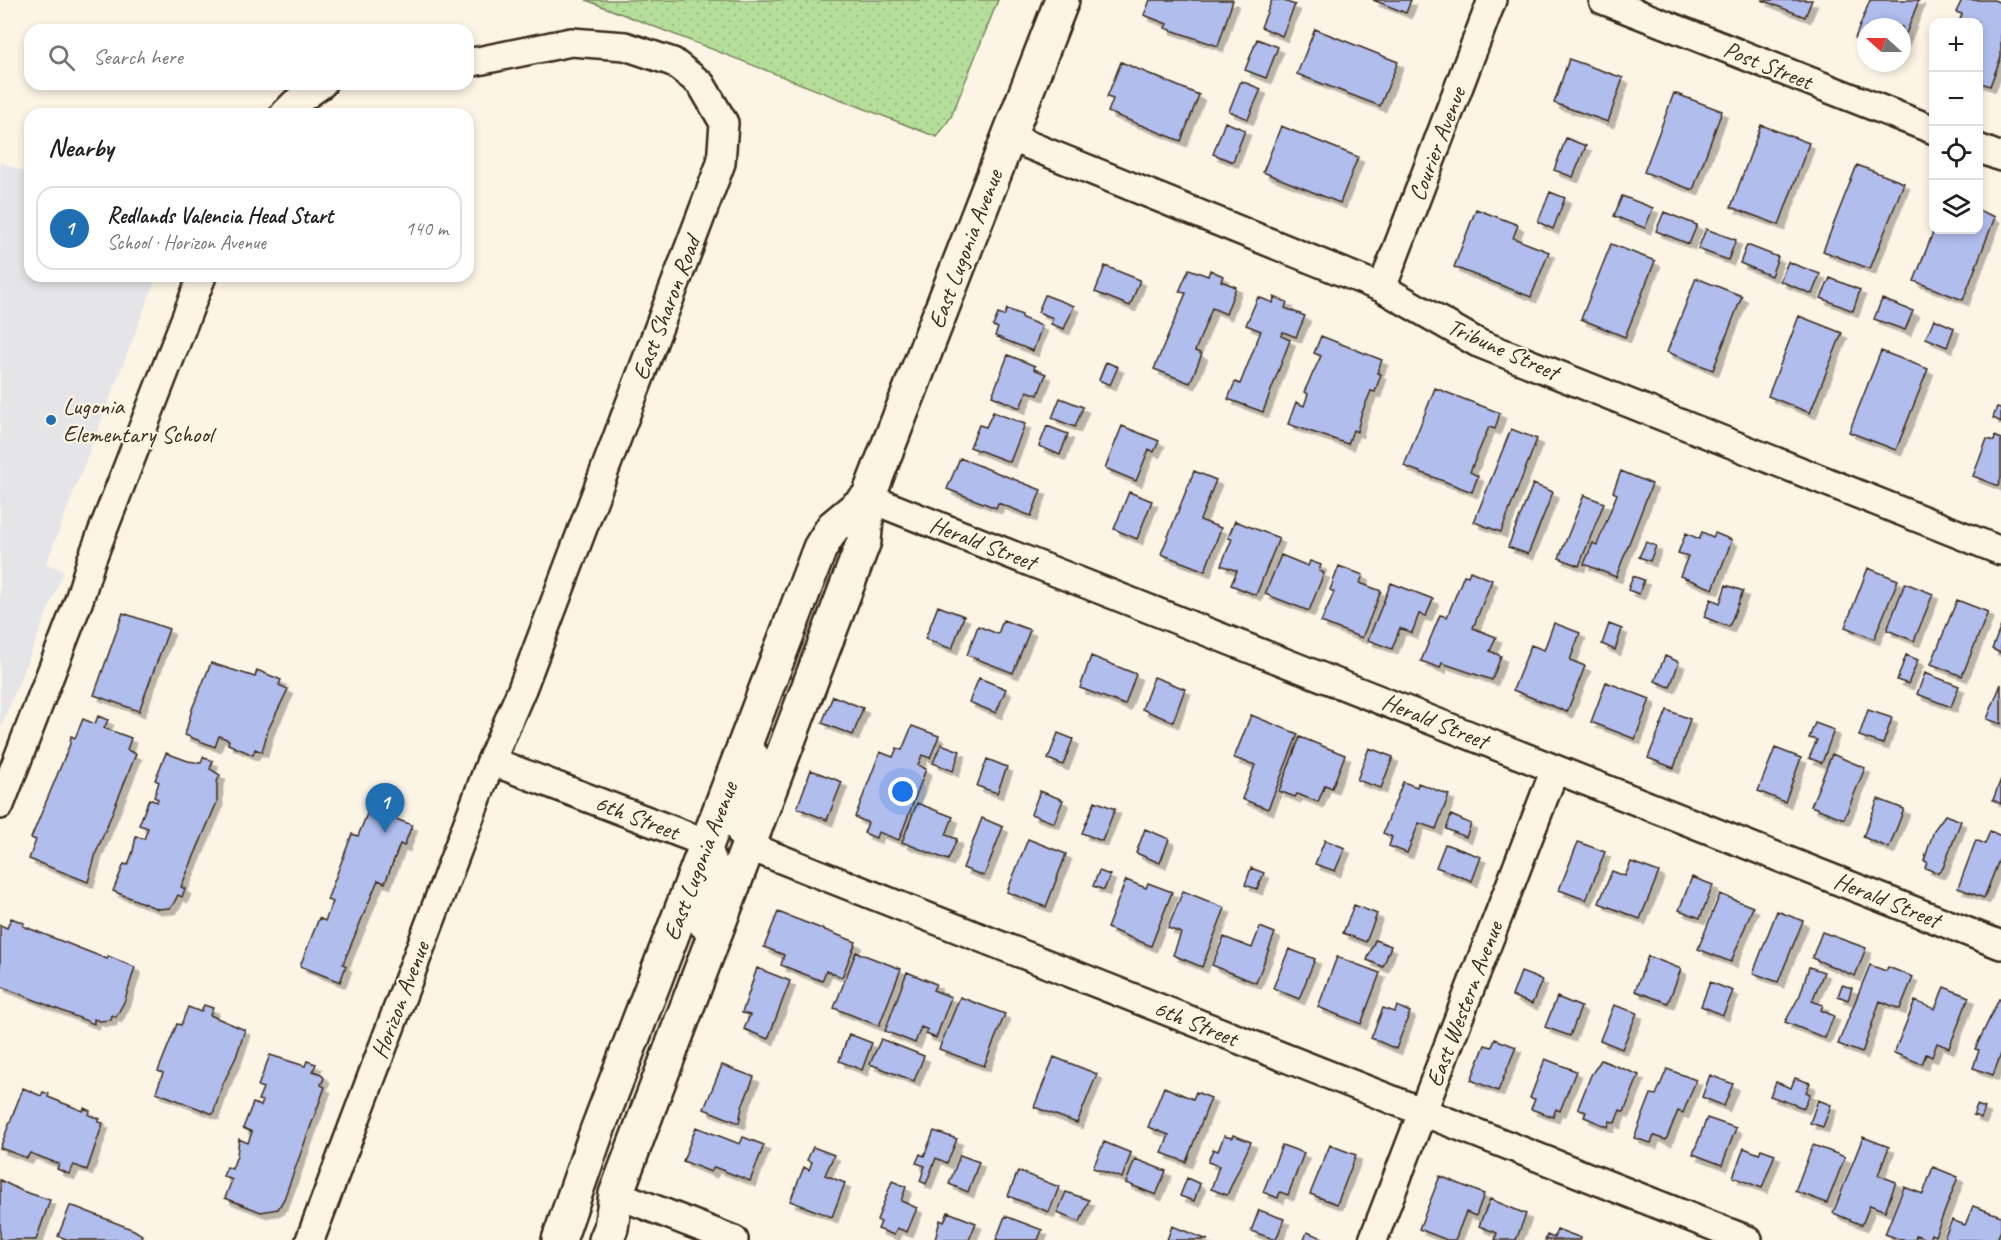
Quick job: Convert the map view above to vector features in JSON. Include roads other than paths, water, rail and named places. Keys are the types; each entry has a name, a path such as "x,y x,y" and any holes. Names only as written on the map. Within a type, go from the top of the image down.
{"main road":[{"name":"East Lugonia Avenue","path":"606,1240 611,1228 616,1194 864,541 868,498 1062,0"},
{"name":"East Lugonia Avenue","path":"559,1240 597,1131 820,548 833,527 868,498"}],"street":[{"name":"Courier Avenue","path":"1382,288 1492,0"},
{"name":"Post Street","path":"1603,0 1929,128"},
{"name":"East Sharon Road","path":"474,62 571,42 625,46 673,62 701,84 724,123 721,162 522,689 491,761"},
{"path":"290,108 313,90"},
{"name":"Tribune Street","path":"1009,137 1382,288 1478,344 2001,551"},
{"path":"1983,150 2001,157"},
{"path":"0,805 79,600 91,561 200,282"},
{"name":"Herald Street","path":"868,498 2001,945"},
{"path":"745,744 755,756 759,768 740,831 748,846"},
{"name":"6th Street","path":"491,761 706,843 718,876 700,934 706,956"},
{"name":"Horizon Avenue","path":"309,1240 491,761"},
{"name":"East Western Avenue","path":"1373,1240 1555,769"},
{"name":"6th Street","path":"748,846 1748,1240"},
{"path":"616,1194 734,1240"}],"place":[{"name":"Lugonia Elementary School","path":"51,420"},
{"name":"Redlands Valencia Head Start","path":"385,833"}]}
